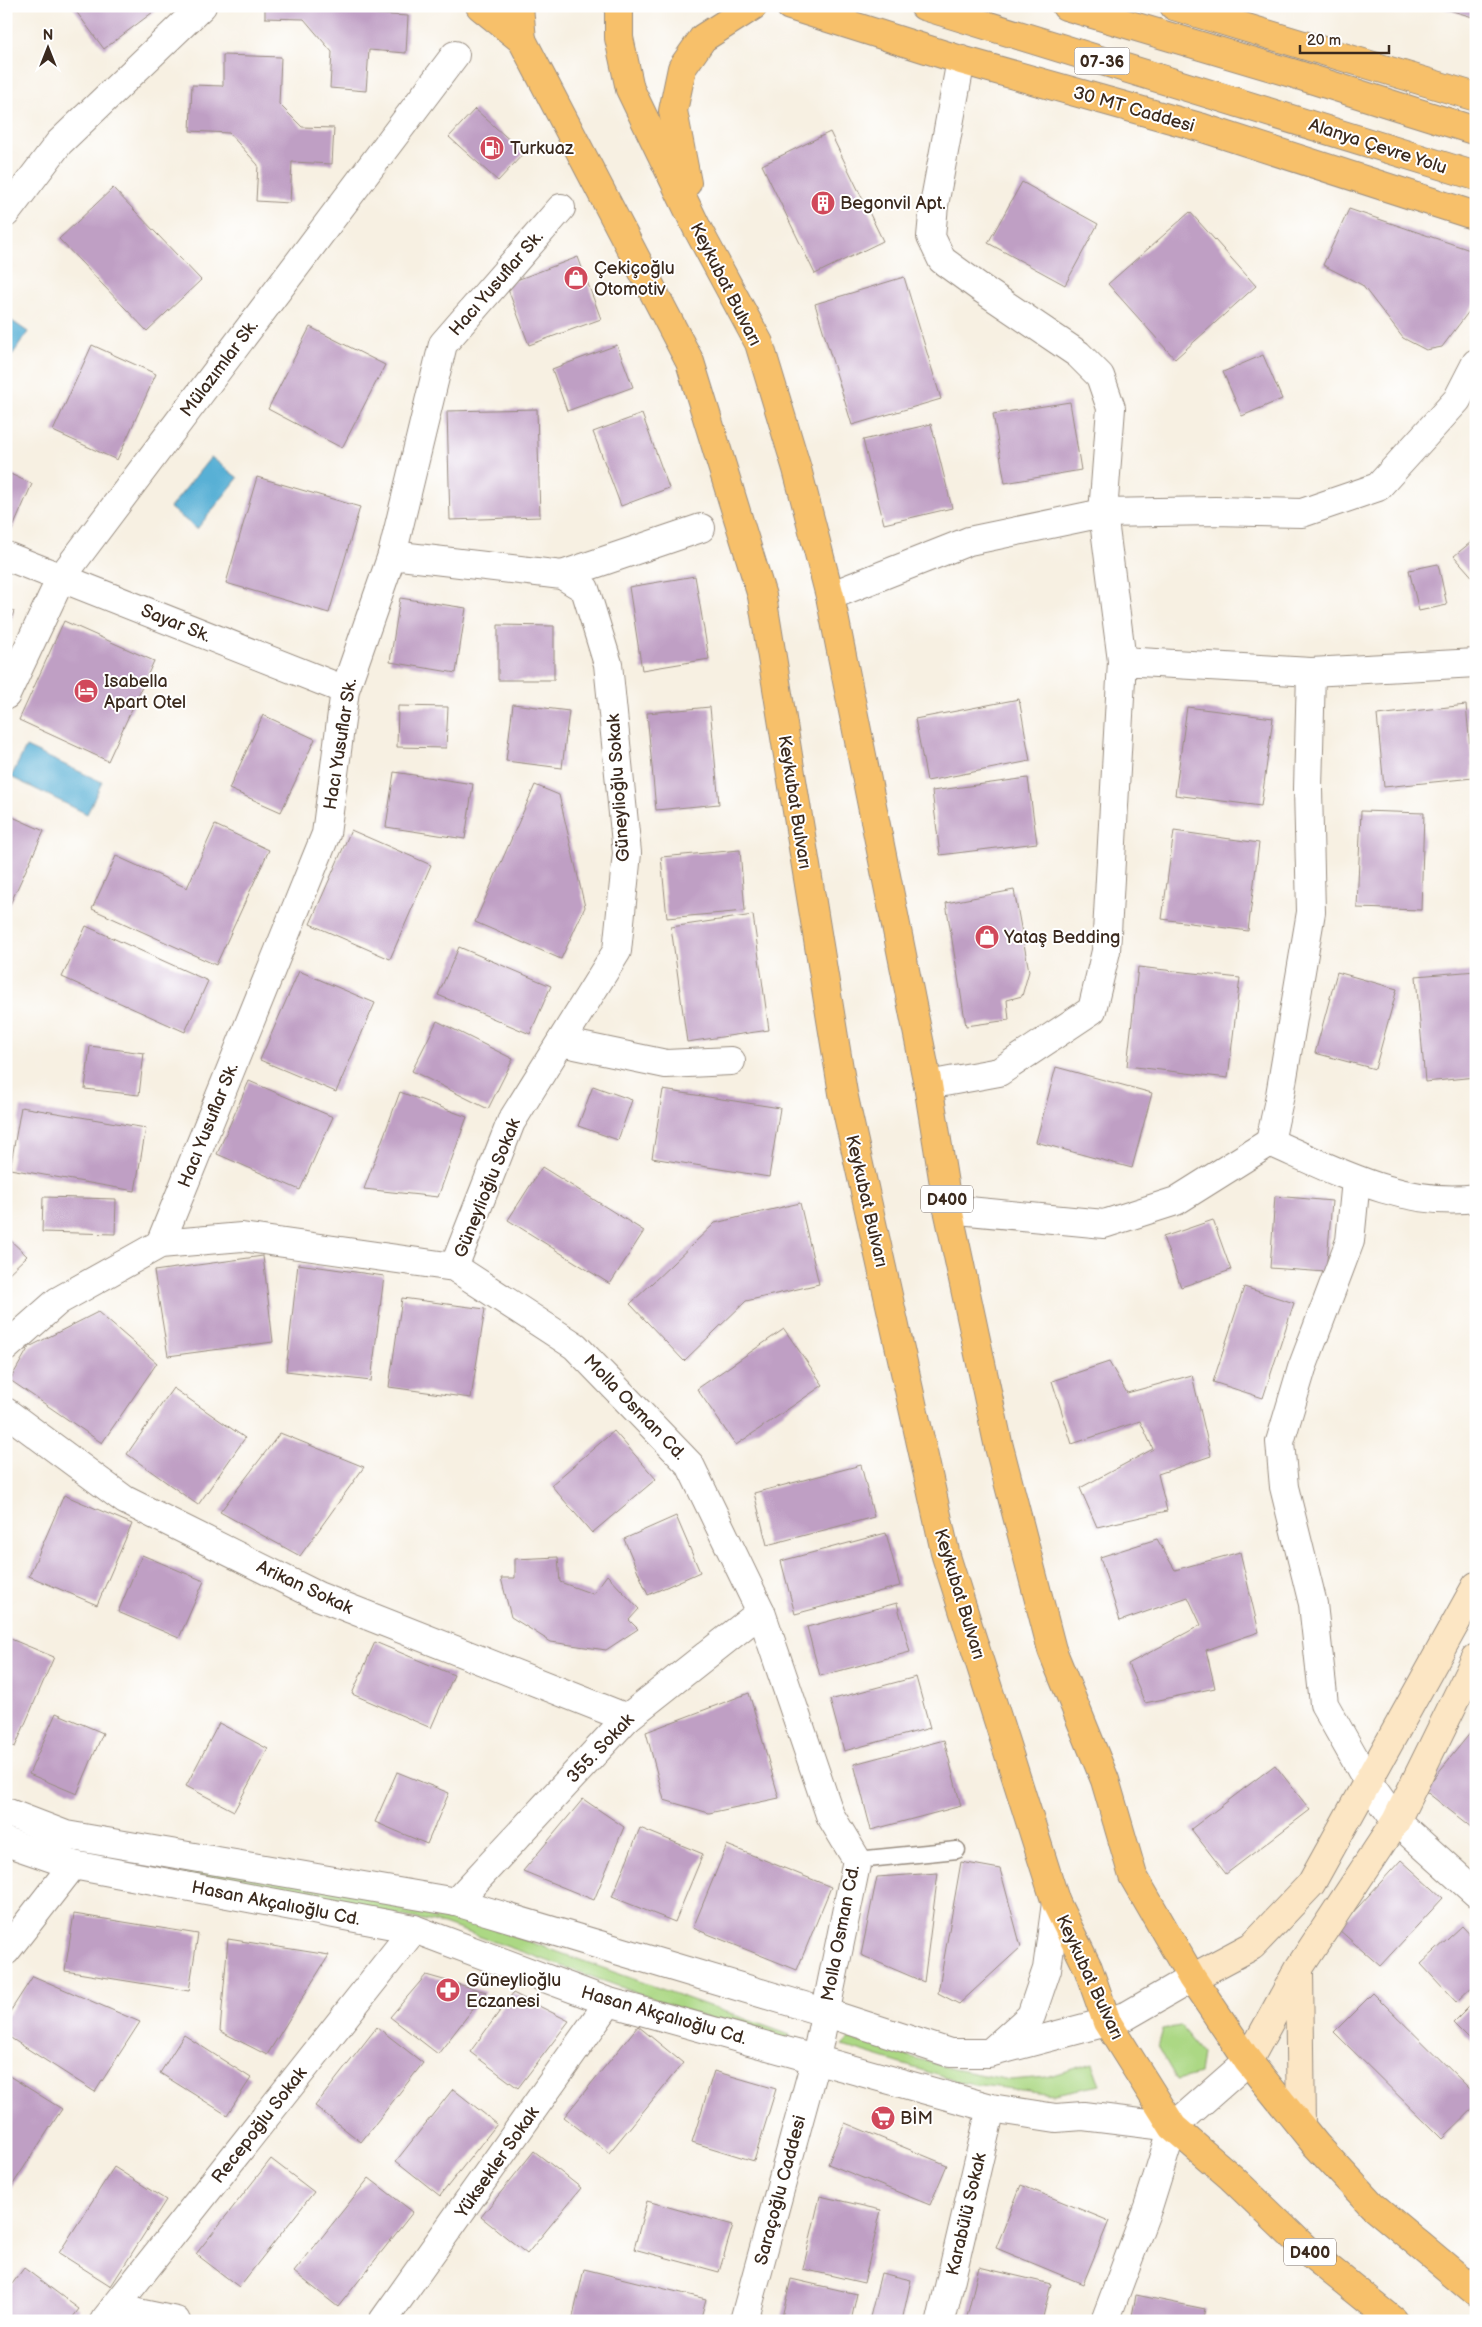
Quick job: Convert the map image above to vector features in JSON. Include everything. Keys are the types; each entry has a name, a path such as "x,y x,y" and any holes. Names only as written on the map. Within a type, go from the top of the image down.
{"main road":[{"name":"Keykubat Bulvarı","path":"480,6 522,40 690,362 762,596 843,1093 942,1536 1056,1903 1088,1968 1107,2022 1172,2127 1231,2177 1312,2254 1394,2321"},
{"path":"519,6 522,40"},
{"name":"Keykubat Bulvarı","path":"619,6 619,38 630,89 697,228 759,342 797,469 830,596 928,1085 948,1209 998,1443 1052,1650 1105,1780 1133,1876 1192,1978 1248,2061 1316,2145 1372,2205 1476,2292"},
{"path":"697,228 673,111 682,68 703,38 753,6"},
{"name":"30 MT Caddesi","path":"790,6 962,60 1204,128 1476,216"},
{"name":"Alanya Çevre Yolu","path":"924,6 1476,176"},
{"path":"1066,6 1295,74 1476,131"},
{"path":"1174,6 1476,97"}],"street":[{"path":"6,213 59,143 202,6"},
{"name":"Mülazımlar Sk.","path":"6,695 61,578 455,55"},
{"path":"928,1085 999,1072 1092,1010 1106,951 1122,661 1103,513 1111,408 1100,376 1078,354 942,260 931,237 934,205 962,60"},
{"name":"Hacı Yusuflar Sk.","path":"160,1244 326,834 345,690 392,555 443,344 561,208"},
{"path":"830,596 969,541 1103,513 1215,511 1302,513 1378,487 1457,400 1476,363"},
{"path":"562,575 701,528"},
{"name":"Güneylioğlu Sokak","path":"392,555 562,575 585,589 608,664 626,852 617,951 511,1122 454,1267"},
{"name":"Sayar Sk.","path":"6,556 345,690"},
{"path":"1122,661 1311,672 1476,662"},
{"path":"948,1209 1104,1224 1176,1201 1270,1142 1280,1096 1311,912 1308,789 1311,672"},
{"path":"561,1042 666,1064 731,1061"},
{"path":"1270,1142 1356,1180 1395,1192 1433,1199 1476,1198"},
{"path":"1356,1180 1350,1241 1302,1368 1280,1442 1284,1487 1313,1604 1324,1704 1368,1782 1396,1821 1476,1893"},
{"name":"Molla Osman Cd.","path":"6,1347 58,1302 160,1244 242,1237 454,1267 575,1346 690,1465 761,1612 830,1815 857,1860 816,2058"},
{"name":"Arikan Sokak","path":"6,1412 125,1500 318,1596 626,1718"},
{"path":"1192,1978 1252,1946 1311,1884 1476,1586"},
{"name":"355. Sokak","path":"456,1902 626,1718 761,1612"},
{"path":"1105,2321 1148,2207 1172,2127 1248,2061 1299,1968 1396,1821 1476,1658"},
{"name":"Hasan Akçalıoğlu Cd.","path":"6,1812 66,1835 456,1902 824,2012 950,2053 989,2053 1107,2022 1128,2015 1192,1978"},
{"name":"Hasan Akçalıoğlu Cd.","path":"6,1842 73,1865 414,1929 610,2002 991,2108 1056,2118 1083,2116 1172,2127"},
{"path":"6,1951 73,1865"},
{"path":"989,2053 1031,2016 1047,1969 1056,1903"},
{"name":"Recepoğlu Sokak","path":"109,2314 414,1929"},
{"path":"1299,1968 1302,2126"},
{"name":"Yüksekler Sokak","path":"383,2321 610,2002"},
{"name":"Saraçoğlu Caddesi","path":"744,2321 816,2058"},
{"name":"Karabülü Sokak","path":"941,2321 991,2108"},
{"path":"109,2314 176,2321"}],"lane":[{"path":"857,1860 957,1850"}],"green space":[{"path":"6,1820 449,1913 790,2035 786,2046 444,1924 77,1854 6,1830"},
{"path":"1180,2026 1202,2053 1199,2074 1177,2080 1158,2047 1163,2029"},
{"path":"850,2039 953,2069 1010,2080 1046,2077 1092,2063 1100,2085 1054,2094 963,2083 843,2046"}],"water":[{"path":"6,317 28,332 6,364"},
{"path":"211,457 238,478 197,529 170,508"},
{"path":"26,747 102,782 87,814 11,777"}],"building":[{"path":"72,6 161,6 104,49"},
{"path":"265,6 369,6 376,14 408,16 406,53 369,50 366,91 330,88 332,52 304,19 265,18"},
{"path":"1476,6 1476,18 1439,7"},
{"path":"223,55 281,57 279,104 302,127 334,128 332,164 292,162 290,203 256,201 258,165 229,133 190,131 192,85 223,86"},
{"path":"475,109 524,153 498,181 449,137"},
{"name":"Begonvil Apt.","path":"830,132 883,241 815,274 762,165"},
{"path":"1022,182 1098,224 1065,285 988,243"},
{"path":"113,188 201,280 147,331 59,239"},
{"path":"1349,209 1476,252 1476,302 1442,347 1426,350 1403,338 1362,285 1323,265"},
{"path":"1190,212 1256,286 1175,359 1108,284"},
{"path":"578,257 601,319 529,345 506,284"},
{"path":"904,277 941,399 852,425 815,304"},
{"path":"310,327 385,365 342,448 268,409"},
{"path":"92,345 156,374 117,460 53,431"},
{"path":"617,345 633,387 567,411 552,369"},
{"path":"1263,355 1282,399 1242,416 1223,372"},
{"path":"1070,402 1081,470 1005,483 993,414"},
{"path":"537,409 540,517 450,520 447,411"},
{"path":"642,414 669,488 621,506 593,432"},
{"path":"931,424 952,508 884,524 863,440"},
{"path":"6,472 32,484 12,530 6,528"},
{"path":"257,477 360,507 329,613 226,583"},
{"path":"1476,538 1476,581 1454,556"},
{"path":"1438,564 1447,605 1419,611 1409,570"},
{"path":"695,576 709,659 642,670 629,587"},
{"path":"400,598 466,608 456,673 390,662"},
{"path":"6,608 14,611 7,632 6,632"},
{"name":"Isabella Apart Otel","path":"64,621 154,661 108,761 19,720"},
{"path":"498,625 554,626 554,680 498,680"},
{"path":"1019,699 1030,761 927,781 915,719"},
{"path":"513,704 569,711 562,768 506,761"},
{"path":"1466,705 1473,778 1384,787 1377,715"},
{"path":"398,706 448,707 446,748 397,747"},
{"path":"710,707 719,804 656,810 647,713"},
{"path":"1187,707 1273,718 1261,806 1175,795"},
{"path":"263,715 315,739 281,812 229,789"},
{"path":"394,772 473,784 465,839 386,827"},
{"path":"1028,778 1037,843 940,855 932,791"},
{"path":"535,785 559,795 585,907 561,959 475,922"},
{"path":"1361,811 1424,813 1421,910 1357,908"},
{"path":"6,814 44,831 6,913"},
{"path":"215,825 269,850 216,965 92,909 116,856 187,888"},
{"path":"351,830 431,865 390,959 310,924"},
{"path":"1174,831 1259,843 1248,931 1162,919"},
{"path":"740,850 745,911 667,918 661,857"},
{"name":"Yataş Bedding","path":"1014,890 1029,971 1022,996 1007,1000 1009,1020 966,1026 946,903"},
{"path":"753,915 769,1030 687,1042 671,927"},
{"path":"86,926 208,981 185,1032 62,977"},
{"path":"459,947 551,986 530,1034 438,995"},
{"path":"1138,967 1240,978 1228,1078 1127,1066"},
{"path":"299,971 375,1003 336,1092 260,1060"},
{"path":"1476,971 1476,1077 1425,1082 1416,976"},
{"path":"1337,972 1397,989 1375,1069 1315,1053"},
{"path":"437,1021 513,1059 488,1109 412,1071"},
{"path":"90,1046 144,1053 139,1095 85,1089"},
{"path":"1056,1067 1152,1093 1132,1168 1036,1142"},
{"path":"249,1081 333,1117 300,1190 217,1154"},
{"path":"593,1086 632,1100 618,1140 578,1126"},
{"path":"663,1090 780,1108 769,1177 652,1158"},
{"path":"400,1092 467,1117 438,1197 364,1189"},
{"path":"21,1107 146,1128 135,1191 10,1169"},
{"path":"542,1167 644,1231 610,1284 508,1220"},
{"path":"1275,1196 1332,1201 1326,1272 1270,1268"},
{"path":"43,1197 116,1199 115,1234 42,1232"},
{"path":"800,1203 819,1284 746,1301 684,1361 630,1304 715,1223"},
{"path":"1213,1220 1231,1270 1181,1287 1163,1237"},
{"path":"6,1236 27,1256 6,1276"},
{"path":"263,1256 273,1342 168,1356 154,1271"},
{"path":"298,1264 384,1276 371,1381 286,1371"},
{"path":"1244,1287 1294,1303 1263,1398 1213,1382"},
{"path":"402,1298 485,1309 471,1398 389,1387"},
{"path":"98,1312 157,1363 102,1443 10,1380 29,1347"},
{"path":"784,1329 823,1385 736,1445 697,1389"},
{"path":"1109,1362 1127,1393 1192,1375 1211,1456 1158,1474 1167,1511 1097,1527 1080,1488 1153,1449 1140,1421 1072,1444 1052,1381"},
{"path":"173,1388 245,1438 198,1505 127,1454"},
{"path":"614,1431 656,1479 592,1533 551,1485"},
{"path":"280,1433 364,1467 300,1556 220,1512"},
{"path":"861,1465 874,1517 767,1545 754,1493"},
{"path":"64,1495 132,1524 97,1605 29,1576"},
{"path":"676,1516 700,1572 648,1595 624,1539"},
{"path":"886,1533 900,1586 795,1614 781,1561"},
{"path":"1157,1539 1175,1570 1240,1552 1259,1632 1206,1650 1215,1688 1145,1703 1128,1664 1201,1625 1188,1597 1120,1621 1100,1557"},
{"path":"142,1555 204,1581 179,1638 118,1612"},
{"path":"558,1557 560,1582 593,1594 607,1575 639,1609 629,1620 638,1629 606,1650 551,1642 511,1617 501,1578 515,1578 515,1559"},
{"path":"897,1603 910,1652 820,1676 807,1627"},
{"path":"6,1637 54,1657 15,1747 6,1743"},
{"path":"375,1642 454,1675 431,1728 352,1694"},
{"path":"916,1677 930,1728 844,1751 830,1700"},
{"path":"749,1693 779,1798 709,1813 664,1800 646,1732"},
{"path":"56,1713 103,1733 77,1794 29,1774"},
{"path":"219,1723 268,1749 234,1811 186,1786"},
{"path":"1476,1726 1476,1831 1424,1790"},
{"path":"944,1740 961,1806 871,1830 854,1764"},
{"path":"1275,1765 1310,1810 1226,1874 1191,1829"},
{"path":"397,1772 449,1793 427,1844 375,1822"},
{"path":"583,1799 624,1827 594,1900 523,1871"},
{"path":"640,1828 703,1854 675,1922 612,1897"},
{"path":"727,1845 831,1887 797,1970 693,1928"},
{"path":"1401,1860 1443,1898 1380,1966 1338,1929"},
{"path":"961,1862 1000,1869 1021,1947 959,2004 938,1993"},
{"path":"938,1873 924,1982 861,1955 877,1877"},
{"path":"74,1914 198,1934 189,1991 65,1971"},
{"path":"1462,1926 1476,1941 1476,1983 1456,2002 1421,1964"},
{"path":"228,1939 329,1955 267,2055 220,2031"},
{"path":"426,1975 486,1992 438,2054 390,2017"},
{"path":"33,1976 140,2022 95,2092 6,2035 6,2018"},
{"path":"513,1993 569,2021 518,2088 470,2052"},
{"path":"1373,1993 1476,2095 1476,2106 1442,2139 1334,2032"},
{"path":"1476,2000 1476,2046 1453,2023"},
{"path":"638,2026 683,2063 609,2153 564,2117"},
{"path":"377,2027 423,2063 361,2142 315,2106"},
{"path":"184,2035 251,2078 227,2115 160,2073"},
{"path":"714,2071 776,2089 754,2161 692,2142"},
{"path":"6,2074 62,2109 6,2195"},
{"path":"453,2089 497,2124 440,2196 396,2161"},
{"path":"845,2123 947,2165 930,2205 828,2164"},
{"path":"534,2151 581,2188 527,2254 481,2217"},
{"path":"271,2159 314,2192 239,2287 196,2254"},
{"path":"114,2167 166,2200 111,2286 59,2253"},
{"path":"369,2178 413,2212 338,2307 294,2272"},
{"path":"1021,2185 1109,2221 1083,2284 996,2248"},
{"path":"820,2196 881,2210 864,2283 803,2269"},
{"path":"647,2201 733,2225 719,2272 634,2249"},
{"path":"979,2267 1051,2284 1042,2321 966,2321"},
{"path":"24,2268 79,2309 70,2321 6,2321 6,2292"},
{"path":"584,2269 706,2299 700,2321 572,2321"},
{"path":"881,2273 911,2280 902,2321 869,2321"},
{"path":"791,2279 857,2294 851,2321 781,2321"},
{"path":"1136,2295 1205,2309 1202,2321 1131,2321"}],"place":[{"name":"Turkuaz","path":"492,148"},
{"name":"Begonvil Apt.","path":"823,203"},
{"name":"Çekiçoğlu Otomotiv","path":"576,278"},
{"name":"Isabella Apart Otel","path":"86,691"},
{"name":"Yataş Bedding","path":"987,937"},
{"name":"Güneylioğlu Eczanesi","path":"448,1990"},
{"name":"BİM","path":"883,2118"}]}
